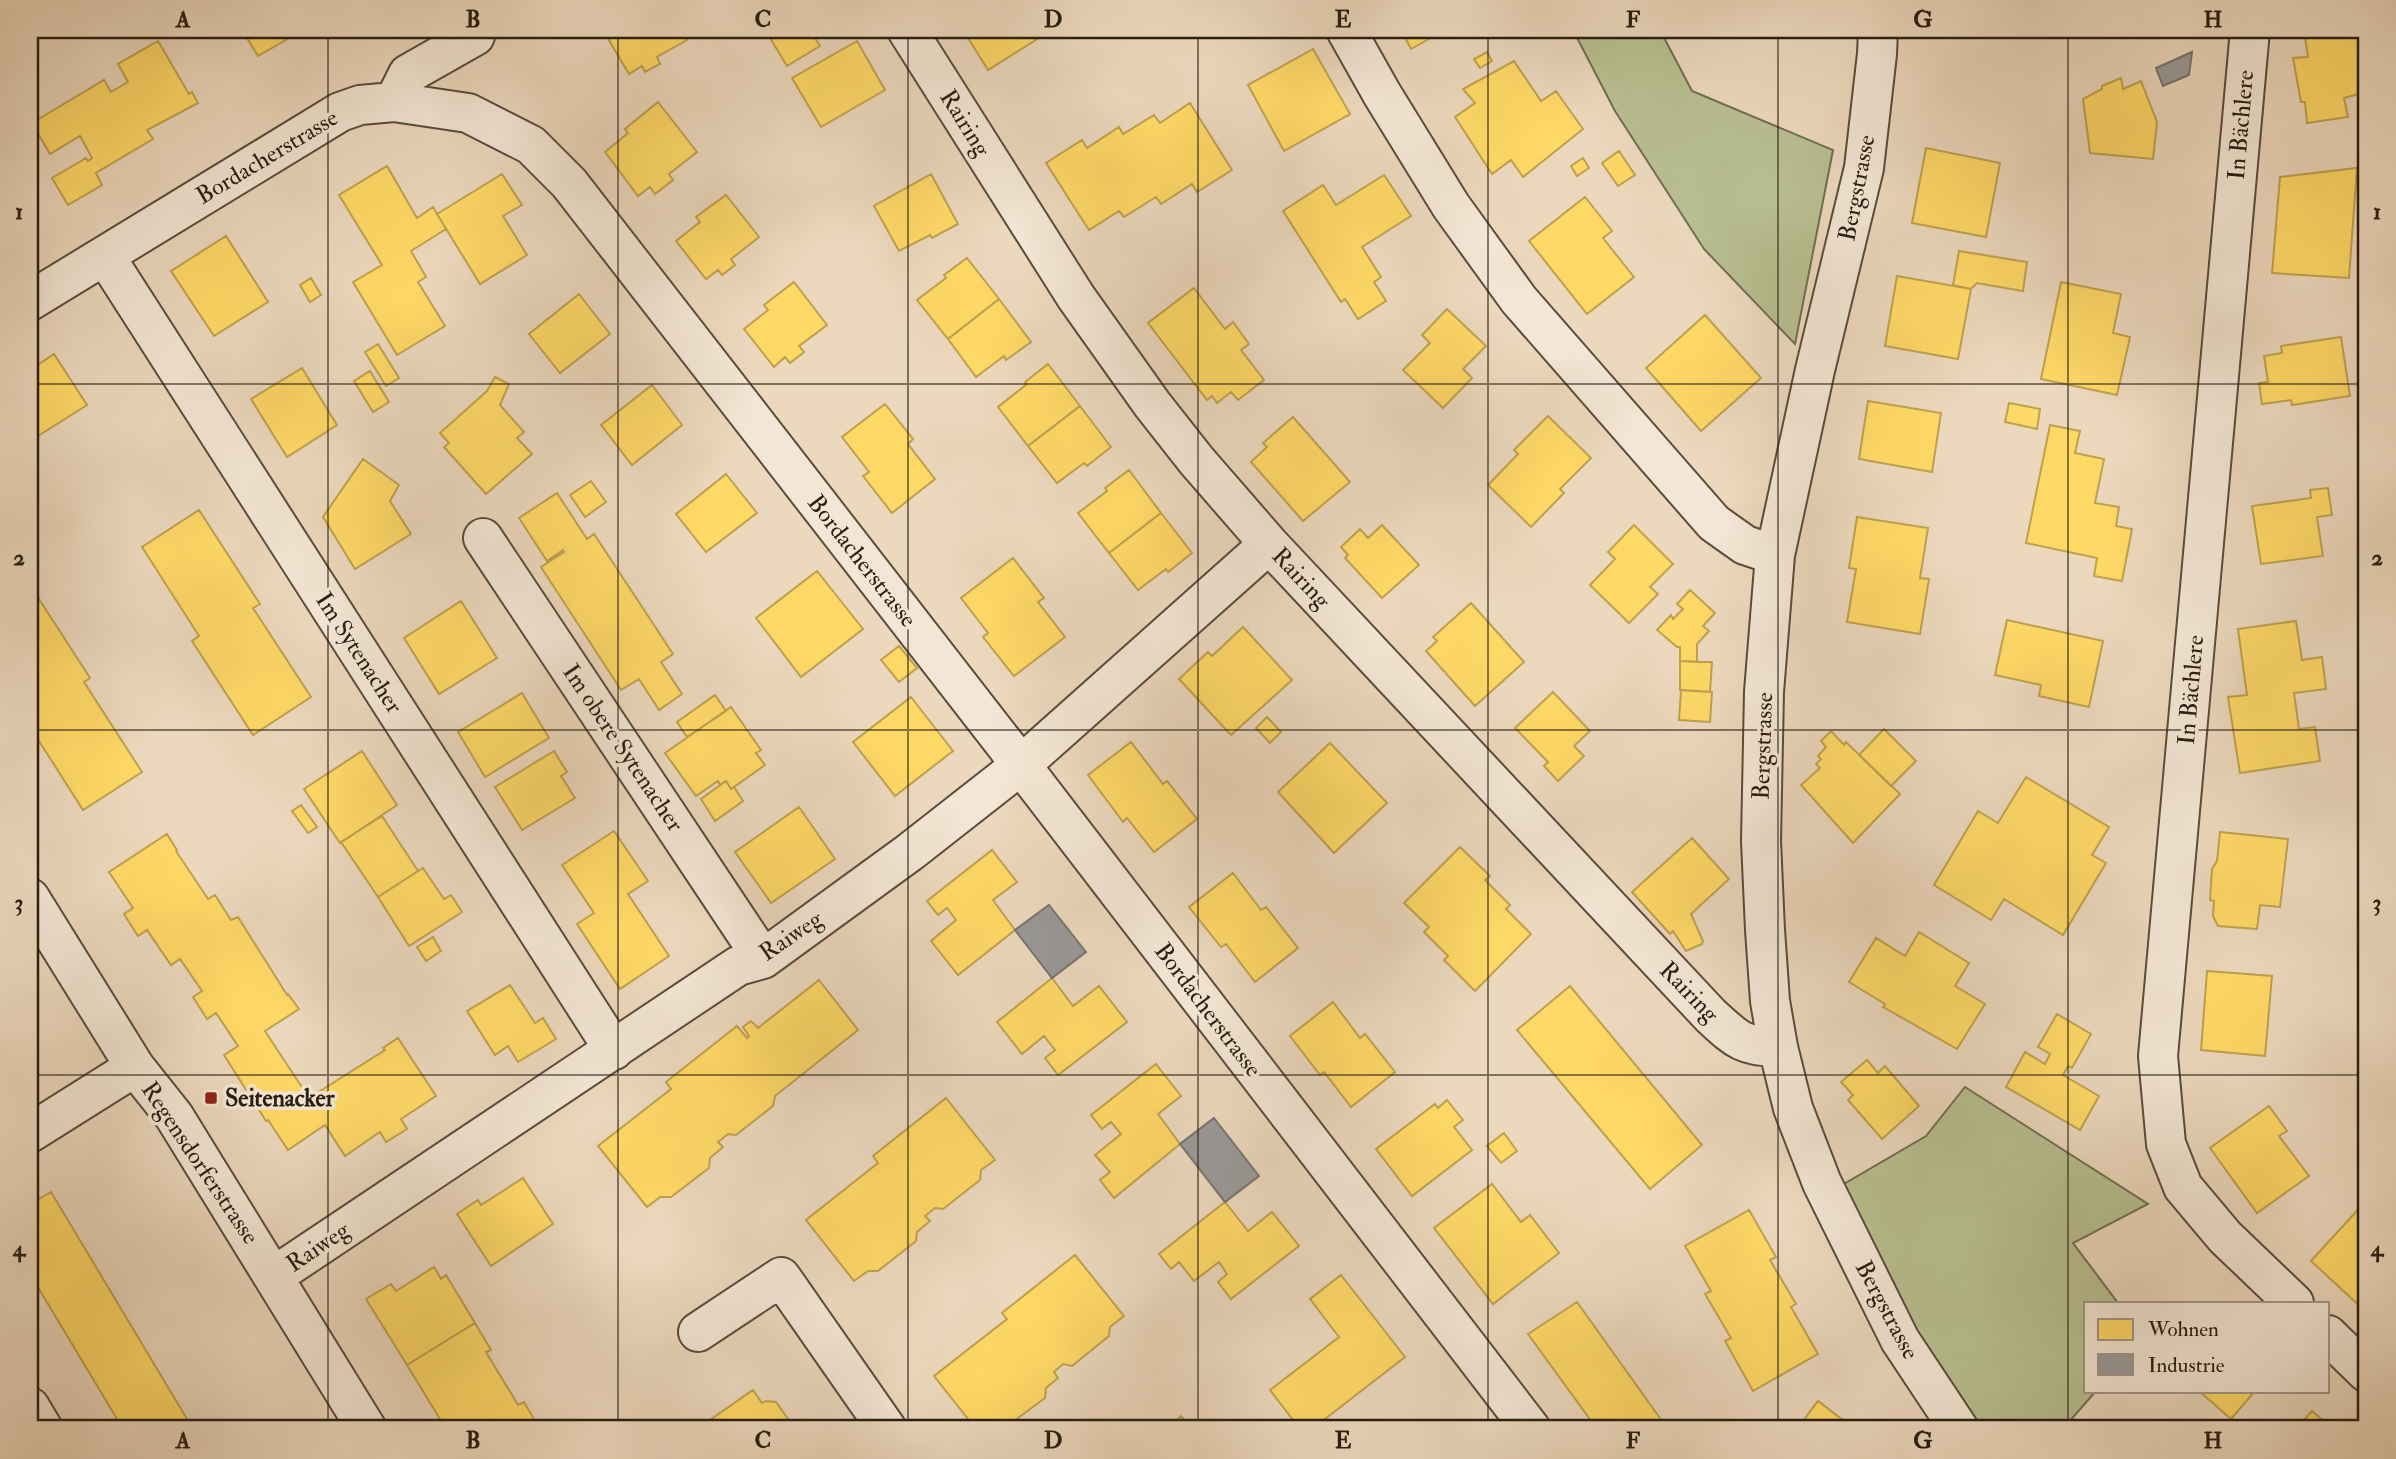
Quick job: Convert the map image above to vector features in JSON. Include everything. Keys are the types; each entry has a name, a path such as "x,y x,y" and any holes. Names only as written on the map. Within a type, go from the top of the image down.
{"street":[{"name":"Rairing","path":"907,30 1108,344 1196,460 1269,544 1711,1016 1742,1043 1778,1047"},
{"path":"1346,30 1451,206 1519,300 1714,523 1745,545 1775,555"},
{"name":"Bergstrasse","path":"1878,30 1864,168 1815,370 1775,555 1765,692 1761,841 1770,1001 1793,1108 1822,1183 1900,1340 1959,1429"},
{"name":"In Bächlere","path":"2250,30 2158,1056 2166,1144 2183,1187 2225,1237 2293,1302"},
{"path":"394,102 408,74 475,36"},
{"name":"Bordacherstrasse","path":"30,301 340,112 360,105 394,102 468,113 531,145 569,183 1021,765 1531,1429"},
{"name":"Im Sytenacher","path":"105,256 614,1050"},
{"name":"Im obere Sytenacher","path":"483,538 762,959"},
{"name":"Raiweg","path":"274,1276 738,966 762,959 910,852 1021,765 1269,544"},
{"name":"Regensdorferstrasse","path":"30,898 135,1067 174,1116 367,1429"},
{"path":"30,1133 135,1067"},
{"path":"698,1332 781,1278 887,1429"},
{"path":"2330,1337 2366,1372"},
{"path":"30,1407 43,1429"}],"green space":[{"path":"1573,30 1660,30 1692,91 1833,150 1795,344 1704,249 1615,111"},
{"path":"1965,1087 2148,1204 2073,1243 2117,1302 2084,1302 2084,1392 2095,1392 2069,1422 2056,1429 1983,1429 1949,1384 1896,1297 1844,1184 1926,1136"}],"building: Wohnen":[{"path":"242,30 303,30 258,56"},
{"path":"681,30 687,40 657,57 660,64 645,72 642,66 629,74 604,32"},
{"path":"772,30 810,30 820,46 787,66 767,33"},
{"path":"963,30 1045,30 1047,33 988,70"},
{"path":"1401,30 1445,30 1411,49"},
{"path":"2304,30 2366,30 2366,92 2344,98 2348,117 2307,123 2305,102 2301,102 2293,58 2308,57"},
{"path":"158,41 189,94 192,92 198,103 147,130 153,139 96,173 102,185 68,205 52,178 86,158 88,161 92,158 80,136 50,154 32,123 104,80 111,92 128,82 118,64"},
{"path":"857,41 885,90 821,127 792,78"},
{"path":"1313,49 1350,114 1284,151 1248,85"},
{"path":"1487,52 1492,61 1480,68 1474,59"},
{"path":"1514,61 1541,101 1556,91 1583,129 1523,177 1511,160 1492,174 1455,117 1475,103 1463,89"},
{"path":"2121,78 2123,89 2141,81 2157,122 2153,159 2090,153 2083,99 2102,89 2102,86"},
{"path":"658,102 697,152 669,174 673,180 655,194 650,187 638,196 605,152 628,133 625,129"},
{"path":"1190,103 1232,170 1197,192 1192,184 1161,204 1156,197 1124,217 1119,211 1089,230 1046,163 1082,140 1087,148 1119,127 1123,134 1154,115 1160,123"},
{"path":"1926,148 2000,163 1986,237 1912,223"},
{"path":"1619,151 1635,175 1618,186 1602,163"},
{"path":"1583,158 1589,168 1577,176 1571,166"},
{"path":"387,166 417,218 433,207 446,229 411,251 426,277 418,282 445,326 397,355 353,282 382,265 339,195"},
{"path":"2357,168 2349,278 2272,273 2280,177"},
{"path":"502,174 522,205 503,216 527,255 480,284 437,214"},
{"path":"931,174 958,224 899,251 874,206"},
{"path":"1384,175 1411,216 1362,247 1381,277 1374,282 1386,301 1358,319 1345,299 1341,302 1283,211 1323,185 1336,205"},
{"path":"726,195 759,237 731,259 735,265 722,275 718,270 706,279 676,241 700,222 696,217"},
{"path":"1585,197 1612,231 1603,238 1634,277 1587,314 1529,241"},
{"path":"226,236 268,302 214,336 171,271"},
{"path":"1959,251 2027,262 2023,291 1977,283 1971,289 1953,285"},
{"path":"967,258 999,299 948,339 917,300"},
{"path":"1897,276 1971,289 1958,359 1885,346"},
{"path":"311,278 321,295 310,302 300,285"},
{"path":"794,282 827,325 799,346 804,352 790,363 785,357 774,367 744,329 768,310 764,305"},
{"path":"2061,282 2121,294 2113,333 2130,337 2117,395 2041,379"},
{"path":"1194,288 1225,329 1233,322 1249,344 1241,350 1264,380 1238,400 1231,392 1217,403 1212,396 1207,400 1148,323"},
{"path":"579,294 610,334 560,373 529,334"},
{"path":"999,299 1031,342 1006,360 1004,356 976,377 948,339"},
{"path":"1447,309 1486,346 1463,369 1472,378 1443,408 1403,370 1430,343 1422,335"},
{"path":"1705,315 1761,378 1701,431 1646,368"},
{"path":"2341,337 2350,396 2292,405 2291,400 2262,404 2259,383 2268,382 2264,356 2282,353 2281,346"},
{"path":"378,344 399,378 386,386 365,352"},
{"path":"54,354 87,405 30,441 30,370"},
{"path":"1048,364 1080,406 1028,446 998,407"},
{"path":"302,368 337,425 287,457 251,399"},
{"path":"370,371 389,402 373,412 354,381"},
{"path":"495,377 509,384 500,405 524,432 517,438 532,454 486,494 444,447 449,443 440,433 487,391"},
{"path":"652,385 682,425 632,465 601,425"},
{"path":"1868,401 1941,413 1932,472 1859,459"},
{"path":"2009,403 2040,409 2037,429 2005,422"},
{"path":"885,404 913,439 908,444 935,479 892,513 863,476 869,472 842,437"},
{"path":"1080,406 1111,447 1087,466 1084,463 1057,483 1028,446"},
{"path":"1548,416 1591,458 1560,489 1564,493 1531,527 1488,485 1518,454 1514,450"},
{"path":"1293,417 1350,482 1303,521 1251,462 1267,447 1263,443"},
{"path":"2050,425 2080,431 2075,453 2104,459 2095,503 2119,507 2116,526 2132,529 2122,581 2094,576 2097,558 2026,543"},
{"path":"363,459 399,485 390,501 411,534 355,569 323,517"},
{"path":"1129,470 1161,513 1109,553 1078,513"},
{"path":"726,474 757,513 706,552 676,514"},
{"path":"591,481 606,502 585,517 570,495"},
{"path":"2328,488 2332,515 2317,517 2323,556 2261,564 2252,506 2311,498 2310,490"},
{"path":"557,493 587,539 594,534 673,654 661,662 682,694 659,710 639,679 621,690 541,567 564,552 563,550 547,561 519,518"},
{"path":"199,510 260,604 253,608 311,697 253,735 192,641 199,636 142,547"},
{"path":"1161,513 1192,553 1168,572 1166,569 1138,590 1109,553"},
{"path":"1857,517 1928,528 1920,578 1929,579 1920,634 1847,622 1856,569 1849,568"},
{"path":"1382,525 1419,565 1382,598 1345,558 1348,555 1341,547 1360,529 1368,538"},
{"path":"1634,525 1673,564 1650,587 1658,594 1629,623 1590,585 1615,559 1608,552"},
{"path":"1013,558 1044,598 1038,602 1065,637 1014,676 983,637 988,633 961,598"},
{"path":"817,571 863,629 801,677 756,618"},
{"path":"30,585 90,678 84,682 142,772 83,810 30,727"},
{"path":"1690,590 1715,613 1703,626 1709,631 1697,644 1697,662 1680,661 1680,647 1657,630 1671,615 1673,619 1683,609 1677,604"},
{"path":"461,601 497,658 439,694 404,638"},
{"path":"1471,603 1524,662 1475,706 1426,651 1437,641 1433,637"},
{"path":"2007,620 2103,641 2089,707 2039,696 2041,685 1995,675"},
{"path":"2296,621 2302,660 2322,657 2326,689 2294,693 2299,729 2315,727 2320,761 2240,773 2228,697 2247,695 2238,629"},
{"path":"1243,627 1292,680 1231,735 1179,679 1208,652 1212,656"},
{"path":"899,646 917,668 899,682 881,660"},
{"path":"1680,661 1712,662 1710,692 1680,690"},
{"path":"1681,690 1712,692 1710,722 1679,720"},
{"path":"1553,692 1590,731 1574,746 1584,756 1558,781 1544,766 1548,762 1515,728"},
{"path":"522,693 549,738 485,777 458,732"},
{"path":"715,695 726,711 687,737 677,722"},
{"path":"911,697 953,751 895,796 853,742"},
{"path":"731,707 761,750 756,753 765,765 731,789 726,781 720,785 718,781 696,796 665,753"},
{"path":"1267,717 1281,732 1270,743 1256,728"},
{"path":"1884,729 1916,761 1891,786 1859,755"},
{"path":"1831,731 1900,794 1853,843 1801,785 1820,768 1816,764 1821,759 1818,756 1826,747 1821,741"},
{"path":"1131,742 1163,784 1167,781 1197,819 1154,852 1127,818 1123,822 1088,775"},
{"path":"1330,743 1387,803 1334,853 1278,792"},
{"path":"362,751 397,805 340,843 304,789"},
{"path":"554,751 567,772 561,776 575,798 522,830 495,787"},
{"path":"2026,777 2109,827 2092,855 2106,863 2063,935 2004,899 1991,920 1934,885 1978,811 1998,823"},
{"path":"726,781 731,789 734,787 743,801 715,821 701,799"},
{"path":"301,805 317,827 308,833 292,811"},
{"path":"799,807 835,859 771,903 735,852"},
{"path":"382,816 418,871 378,897 341,842"},
{"path":"614,831 648,881 628,894 669,956 620,989 577,924 594,913 562,865"},
{"path":"2220,832 2288,839 2280,907 2260,905 2257,929 2218,926 2213,916 2214,901 2210,900 2212,869 2217,861"},
{"path":"167,834 208,899 215,895 231,920 238,917 287,995 299,1009 265,1031 309,1098 385,1050 383,1048 398,1038 436,1096 401,1119 407,1129 386,1142 380,1132 345,1156 325,1125 288,1150 224,1055 238,1046 216,1013 207,1019 193,997 202,991 180,959 171,965 147,930 138,936 124,914 133,908 109,872"},
{"path":"1692,838 1729,879 1691,914 1703,941 1686,951 1673,931 1670,934 1632,892"},
{"path":"1460,847 1490,876 1485,880 1510,905 1506,909 1531,934 1475,991 1444,960 1448,956 1424,932 1429,927 1404,903"},
{"path":"992,850 1017,882 993,900 1015,930 958,975 931,941 956,920 947,908 938,915 927,901"},
{"path":"423,868 444,899 451,895 462,912 409,946 378,897"},
{"path":"1233,873 1261,910 1266,907 1298,948 1255,982 1226,944 1221,947 1189,907"},
{"path":"1919,932 1969,963 1955,986 1985,1004 1957,1049 1883,1007 1885,1004 1849,982 1876,938 1905,956"},
{"path":"433,937 441,951 426,961 417,947"},
{"path":"2207,971 2272,976 2265,1056 2201,1050"},
{"path":"1052,978 1073,1006 1099,986 1127,1022 1058,1075 1045,1058 1055,1050 1044,1036 1022,1054 997,1022"},
{"path":"819,980 858,1030 775,1096 773,1106 736,1135 728,1134 718,1142 723,1147 710,1158 709,1168 671,1197 660,1197 647,1207 598,1146 671,1089 666,1082 737,1026 747,1038 749,1036 743,1027 751,1021 758,1028"},
{"path":"510,985 535,1023 543,1018 556,1039 518,1062 508,1046 495,1055 467,1011"},
{"path":"1570,986 1702,1145 1650,1189 1517,1030"},
{"path":"1333,1002 1360,1038 1365,1034 1395,1072 1351,1107 1324,1072 1320,1075 1290,1036"},
{"path":"2057,1014 2091,1034 2072,1068 2068,1066 2063,1075 2099,1096 2080,1130 2006,1087 2025,1052 2045,1064 2050,1054 2038,1047"},
{"path":"1867,1060 1878,1073 1885,1066 1919,1106 1882,1139 1848,1100 1853,1095 1841,1082"},
{"path":"1156,1064 1181,1096 1158,1114 1180,1144 1114,1198 1100,1180 1110,1172 1095,1155 1121,1134 1111,1122 1102,1129 1091,1115"},
{"path":"946,1098 995,1160 981,1170 980,1180 943,1209 935,1208 925,1216 930,1221 917,1232 916,1241 878,1271 868,1271 854,1281 806,1220 878,1163 873,1156"},
{"path":"1447,1100 1463,1120 1454,1127 1472,1150 1412,1196 1376,1149 1435,1104 1438,1108"},
{"path":"2269,1106 2287,1131 2279,1136 2309,1176 2257,1213 2210,1148"},
{"path":"1504,1133 1517,1151 1501,1163 1487,1146"},
{"path":"523,1178 553,1224 491,1266 457,1214 478,1200 481,1205"},
{"path":"1492,1184 1521,1222 1530,1215 1559,1253 1493,1304 1434,1228"},
{"path":"51,1192 193,1429 123,1429 30,1274 30,1204"},
{"path":"1225,1202 1248,1231 1272,1212 1299,1246 1231,1299 1218,1282 1227,1274 1219,1262 1194,1281 1179,1262 1171,1269 1159,1254"},
{"path":"2363,1204 2366,1208 2366,1312 2311,1261"},
{"path":"1749,1210 1776,1257 1770,1260 1796,1304 1791,1307 1818,1354 1753,1391 1725,1341 1731,1338 1705,1294 1711,1291 1685,1246"},
{"path":"1075,1255 1124,1316 1110,1327 1109,1336 1072,1366 1063,1364 1054,1372 1058,1378 1046,1388 1045,1398 1006,1427 976,1429 934,1376 1007,1319 1002,1313"},
{"path":"434,1267 441,1279 446,1275 475,1323 407,1365 366,1299 391,1284 396,1291"},
{"path":"1341,1275 1405,1357 1312,1429 1300,1429 1270,1390 1339,1337 1310,1299"},
{"path":"1577,1302 1662,1421 1650,1429 1597,1429 1528,1334"},
{"path":"475,1323 491,1350 486,1352 518,1405 524,1402 540,1429 446,1429 407,1365"},
{"path":"753,1390 762,1403 776,1402 795,1429 697,1429"},
{"path":"2200,1392 2254,1392 2231,1419"},
{"path":"1818,1401 1848,1424 1844,1429 1797,1429"},
{"path":"2312,1411 2333,1429 2296,1429"},
{"path":"1181,1416 1193,1429 1165,1429"}],"building: Industrie":[{"path":"2192,52 2189,75 2163,86 2156,68"},
{"path":"1049,905 1086,952 1052,978 1015,930"},
{"path":"1214,1118 1259,1176 1225,1202 1180,1144"}],"place":[{"name":"Seitenacker","path":"211,1098"}]}
